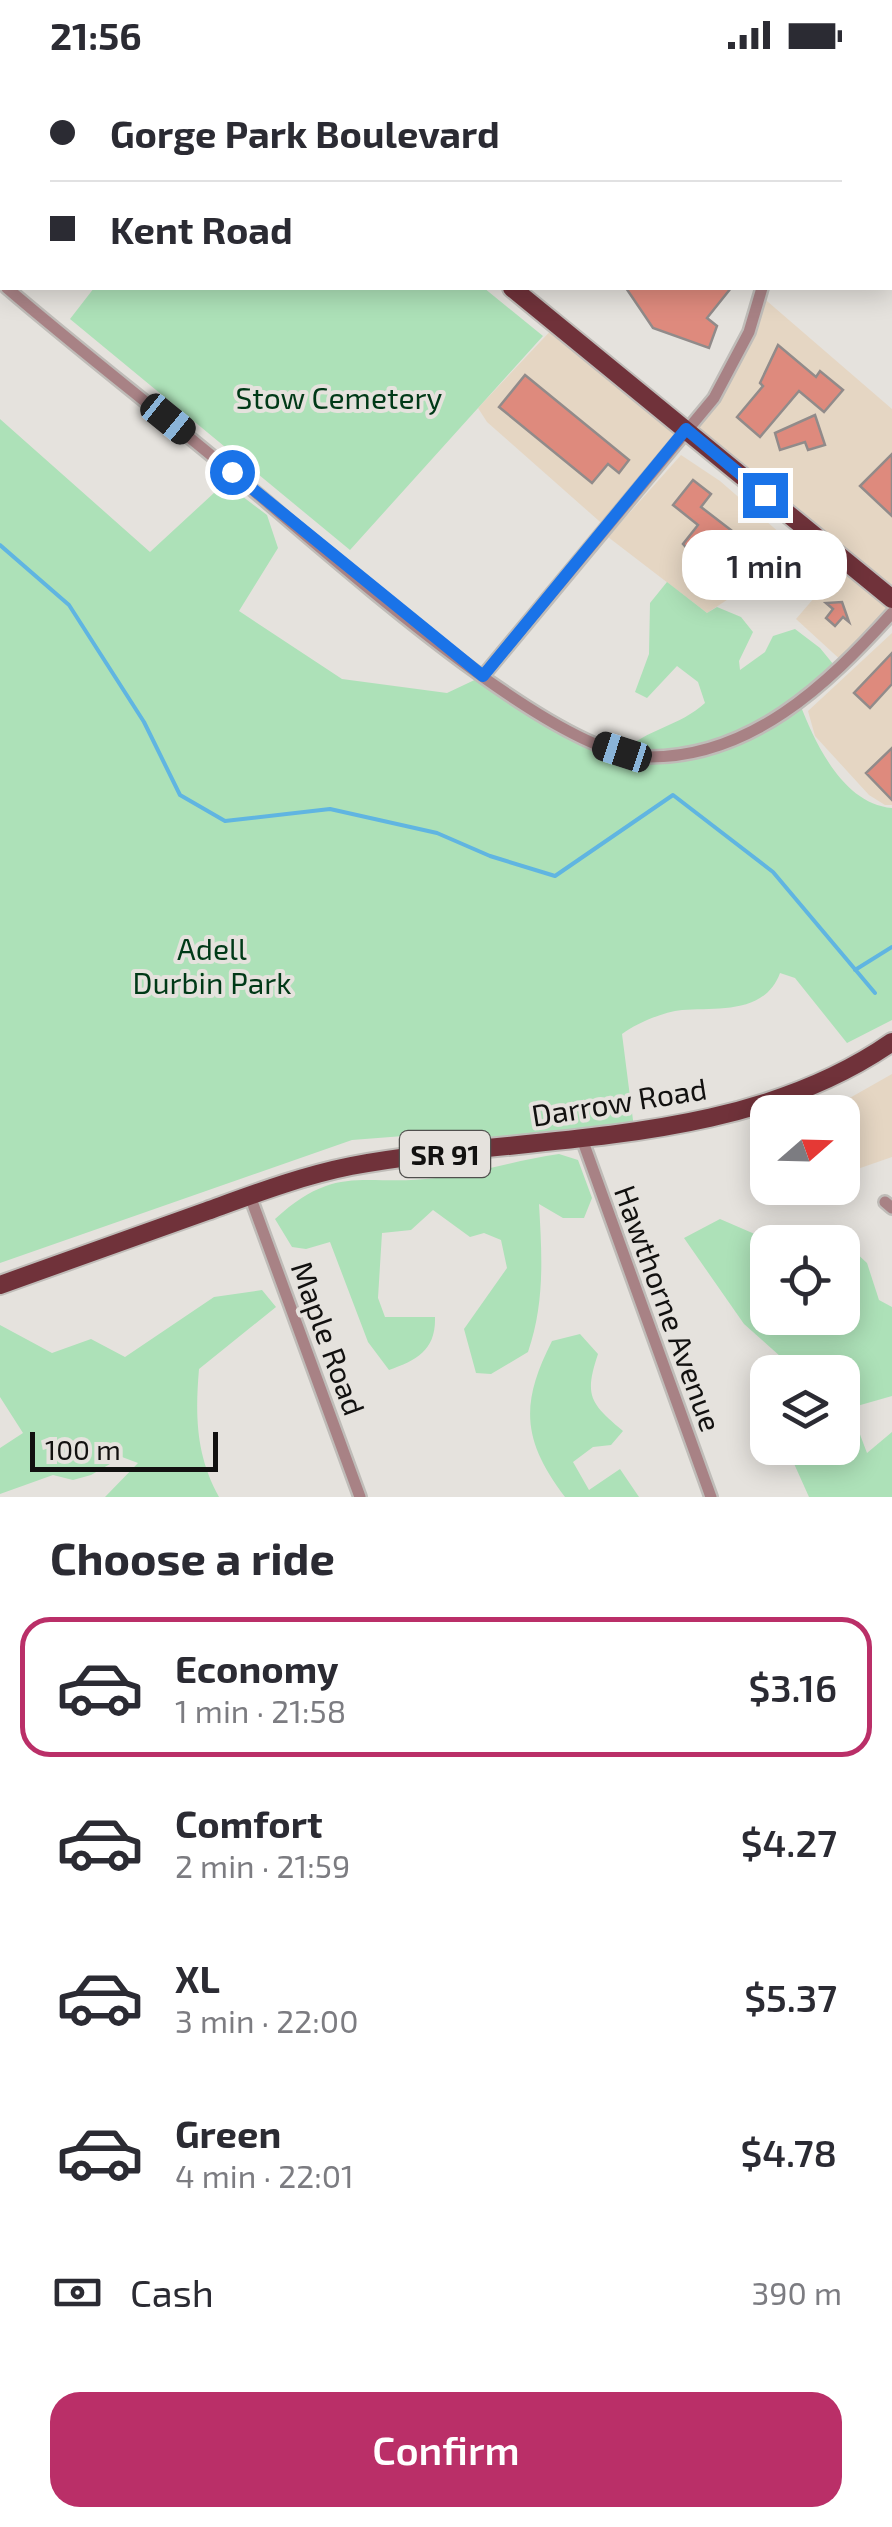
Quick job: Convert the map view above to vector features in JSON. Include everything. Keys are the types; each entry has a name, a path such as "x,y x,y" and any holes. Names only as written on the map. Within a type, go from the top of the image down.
{"main road":[{"path":"514,290 892,599"},
{"name":"Darrow Road","path":"0,1285 250,1196 354,1166 708,1118 777,1099 840,1072 892,1042"}],"street":[{"path":"10,290 483,676 523,705 598,744 644,757 694,752 740,736 800,704 892,612"},
{"path":"483,676 714,398 739,354 761,290"},
{"name":"Hawthorne Avenue","path":"580,1136 711,1497"},
{"name":"Maple Road","path":"250,1196 360,1497"}],"shaded area":[{"path":"760,295 892,409 892,613 844,663 796,619 845,562 687,430 607,528 487,422 478,408 557,324 687,429 714,398"},
{"path":"681,455 720,481 781,534 730,598 707,613 608,537"},
{"path":"892,633 892,805 885,805 869,795 815,736 808,711"},
{"path":"892,1074 892,1157 860,1168 860,1095 855,1095"}],"green space":[{"name":"Stow Cemetery","path":"92,290 486,290 543,336 350,550 70,319"},
{"name":"Adell Durbin Park","path":"0,419 150,552 215,492 234,490 267,515 278,548 239,611 342,679 447,693 483,676 622,752 705,703 698,682 677,666 647,698 635,692 649,654 650,603 667,582 707,613 717,607 741,617 753,632 739,661 740,670 765,652 773,636 795,629 820,648 838,670 800,704 823,753 845,784 859,796 892,808 892,1020 847,1043 795,978 780,973 773,986 752,1002 667,1013 622,1034 634,1128 461,1152 455,1132 352,1140 0,1263"},
{"path":"559,1154 578,1160 592,1198 584,1218 563,1218 539,1204 541,1279 528,1352 491,1374 476,1373 464,1329 507,1268 501,1240 484,1233 470,1237 433,1210 411,1230 382,1233 378,1298 385,1317 435,1317 432,1338 423,1352 389,1370 368,1342 330,1242 306,1249 292,1247 275,1219 297,1201 334,1183 436,1178"},
{"path":"720,1219 750,1232 750,1329 684,1238"},
{"path":"860,1257 867,1263 879,1300 892,1307 892,1396 860,1405 860,1355 779,1355 756,1335 860,1335"},
{"path":"262,1290 276,1307 199,1369 199,1435 211,1482 219,1497 105,1497 138,1463 122,1457 91,1475 73,1480 53,1475 0,1494 0,1448 23,1433 0,1397 0,1325 52,1353 91,1339 125,1357 214,1297"},
{"path":"580,1334 598,1354 591,1380 593,1398 623,1431 611,1445 593,1447 573,1462 589,1490 620,1469 639,1497 565,1497 540,1457 530,1421 534,1384 552,1341"},
{"path":"892,1432 892,1497 809,1497 795,1465 860,1465 860,1434 867,1453"}],"building":[{"path":"627,290 729,290 707,318 717,326 709,348 653,328"},
{"path":"778,345 816,377 820,371 843,390 824,412 799,391 760,437 737,417 763,386 760,383"},
{"path":"525,375 629,460 619,473 608,464 592,483 499,407"},
{"path":"815,415 825,445 808,450 805,442 780,450 775,433"},
{"path":"892,454 892,516 860,486"},
{"path":"693,480 711,494 701,507 762,554 735,587 702,560 700,563 683,544 698,525 673,505"},
{"path":"842,602 849,622 843,617 835,626 826,618 833,609 826,603"},
{"path":"892,653 892,684 870,708 854,693"},
{"path":"892,748 892,800 866,773"}],"waterway":[{"path":"0,545 69,605 144,722 180,795 225,821 330,809 437,833 490,856 555,876 673,795 773,872 875,993"},
{"path":"855,970 892,947"}],"route":[{"path":"232,472 483,676 686,429 765,495"}]}
